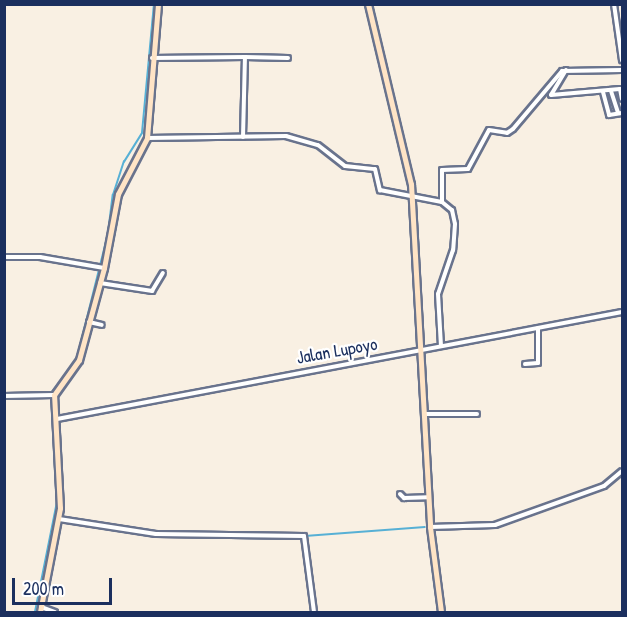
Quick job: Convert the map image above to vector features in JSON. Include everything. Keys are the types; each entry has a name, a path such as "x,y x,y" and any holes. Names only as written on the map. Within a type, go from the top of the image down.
{"street":[{"path":"55,612 40,610 59,519 54,394 77,363 102,284 102,267 118,194 147,138 151,58 158,4"},
{"path":"368,4 412,194 422,348 429,527 441,612"},
{"path":"614,4 622,60"},
{"path":"243,137 245,57"},
{"path":"151,58 288,58"},
{"path":"442,202 441,170 467,170 489,130 508,133 566,70 622,70"},
{"path":"566,70 551,95 620,89 622,99"},
{"path":"603,92 609,115 620,113 612,90"},
{"path":"147,138 282,135 315,143 345,166 375,169 380,190 412,194 442,202 452,210 455,224 453,250 438,294 441,346"},
{"path":"4,257 40,257 102,267"},
{"path":"102,284 142,292 153,291 163,273"},
{"name":"Jalan Lupoyo","path":"56,416 622,312"},
{"path":"91,322 102,326"},
{"path":"525,363 538,363 538,328"},
{"path":"4,396 54,394"},
{"path":"425,414 477,414"},
{"path":"429,527 495,525 604,486 622,471"},
{"path":"400,494 404,498 429,497"},
{"path":"59,519 156,534 304,536 314,612"}],"waterway":[{"path":"108,233 113,195 124,162 142,133 154,4"},
{"path":"77,358 107,238"},
{"path":"52,392 69,370"},
{"path":"35,612 57,502"},
{"path":"305,536 425,527"}]}
